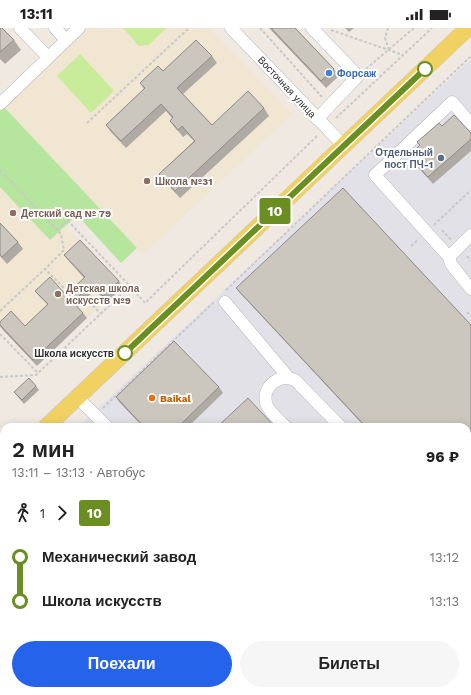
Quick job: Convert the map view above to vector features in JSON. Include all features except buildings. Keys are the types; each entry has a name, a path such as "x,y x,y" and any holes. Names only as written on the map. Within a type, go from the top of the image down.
{"main road":[{"path":"50,423 468,28"}],"street":[{"path":"20,28 48,57"},
{"path":"55,28 66,40"},
{"path":"0,104 79,28"},
{"name":"Восточная улица","path":"231,28 344,146"},
{"path":"312,28 358,76 330,106 321,123"},
{"path":"471,124 452,102 376,175 449,257 451,264 471,289"},
{"path":"449,257 471,235"},
{"path":"222,298 288,377 295,380 337,423"},
{"path":"282,423 266,405 265,395 270,386 279,378 288,377"},
{"path":"78,398 103,423"}],"path":[{"path":"87,123 189,28"},
{"path":"260,28 339,115"},
{"path":"324,28 403,55"},
{"path":"388,28 385,38 389,50"},
{"path":"358,76 414,28"},
{"path":"57,230 67,220 146,303 321,123 339,115 432,28"},
{"path":"96,415 222,298 471,56"},
{"path":"0,170 61,234 64,250 0,311"},
{"path":"411,246 471,190"},
{"path":"45,269 65,289 69,290 73,286 79,292"},
{"path":"0,377 36,375 130,286"},
{"path":"86,298 101,314"},
{"path":"467,312 471,316"},
{"path":"0,334 38,373"}],"shaded area":[{"name":"Школа №31","path":"82,28 209,28 292,114 143,255 2,105"},
{"path":"471,59 471,423 82,423"},
{"name":"Детская школа искусств №9","path":"0,187 50,240 65,226 123,287 107,302 105,301 37,366 0,327"}],"green space":[{"path":"123,28 166,28 149,45 139,46"},
{"path":"80,54 114,91 91,113 57,76"},
{"path":"2,105 137,248 121,263 77,215 50,240 0,187 0,107"}],"bus line":[{"name":"10","path":"125,353 425,69"}],"place":[{"name":"Форсаж","path":"329,73"},
{"name":"Отдельный пост ПЧ-1","path":"441,158"},
{"name":"Школа №31","path":"147,181"},
{"name":"Детский сад № 79","path":"13,213"},
{"name":"Детская школа искусств №9","path":"58,294"},
{"name":"Школа искусств","path":"125,353"},
{"name":"Baikal","path":"152,398"}]}
